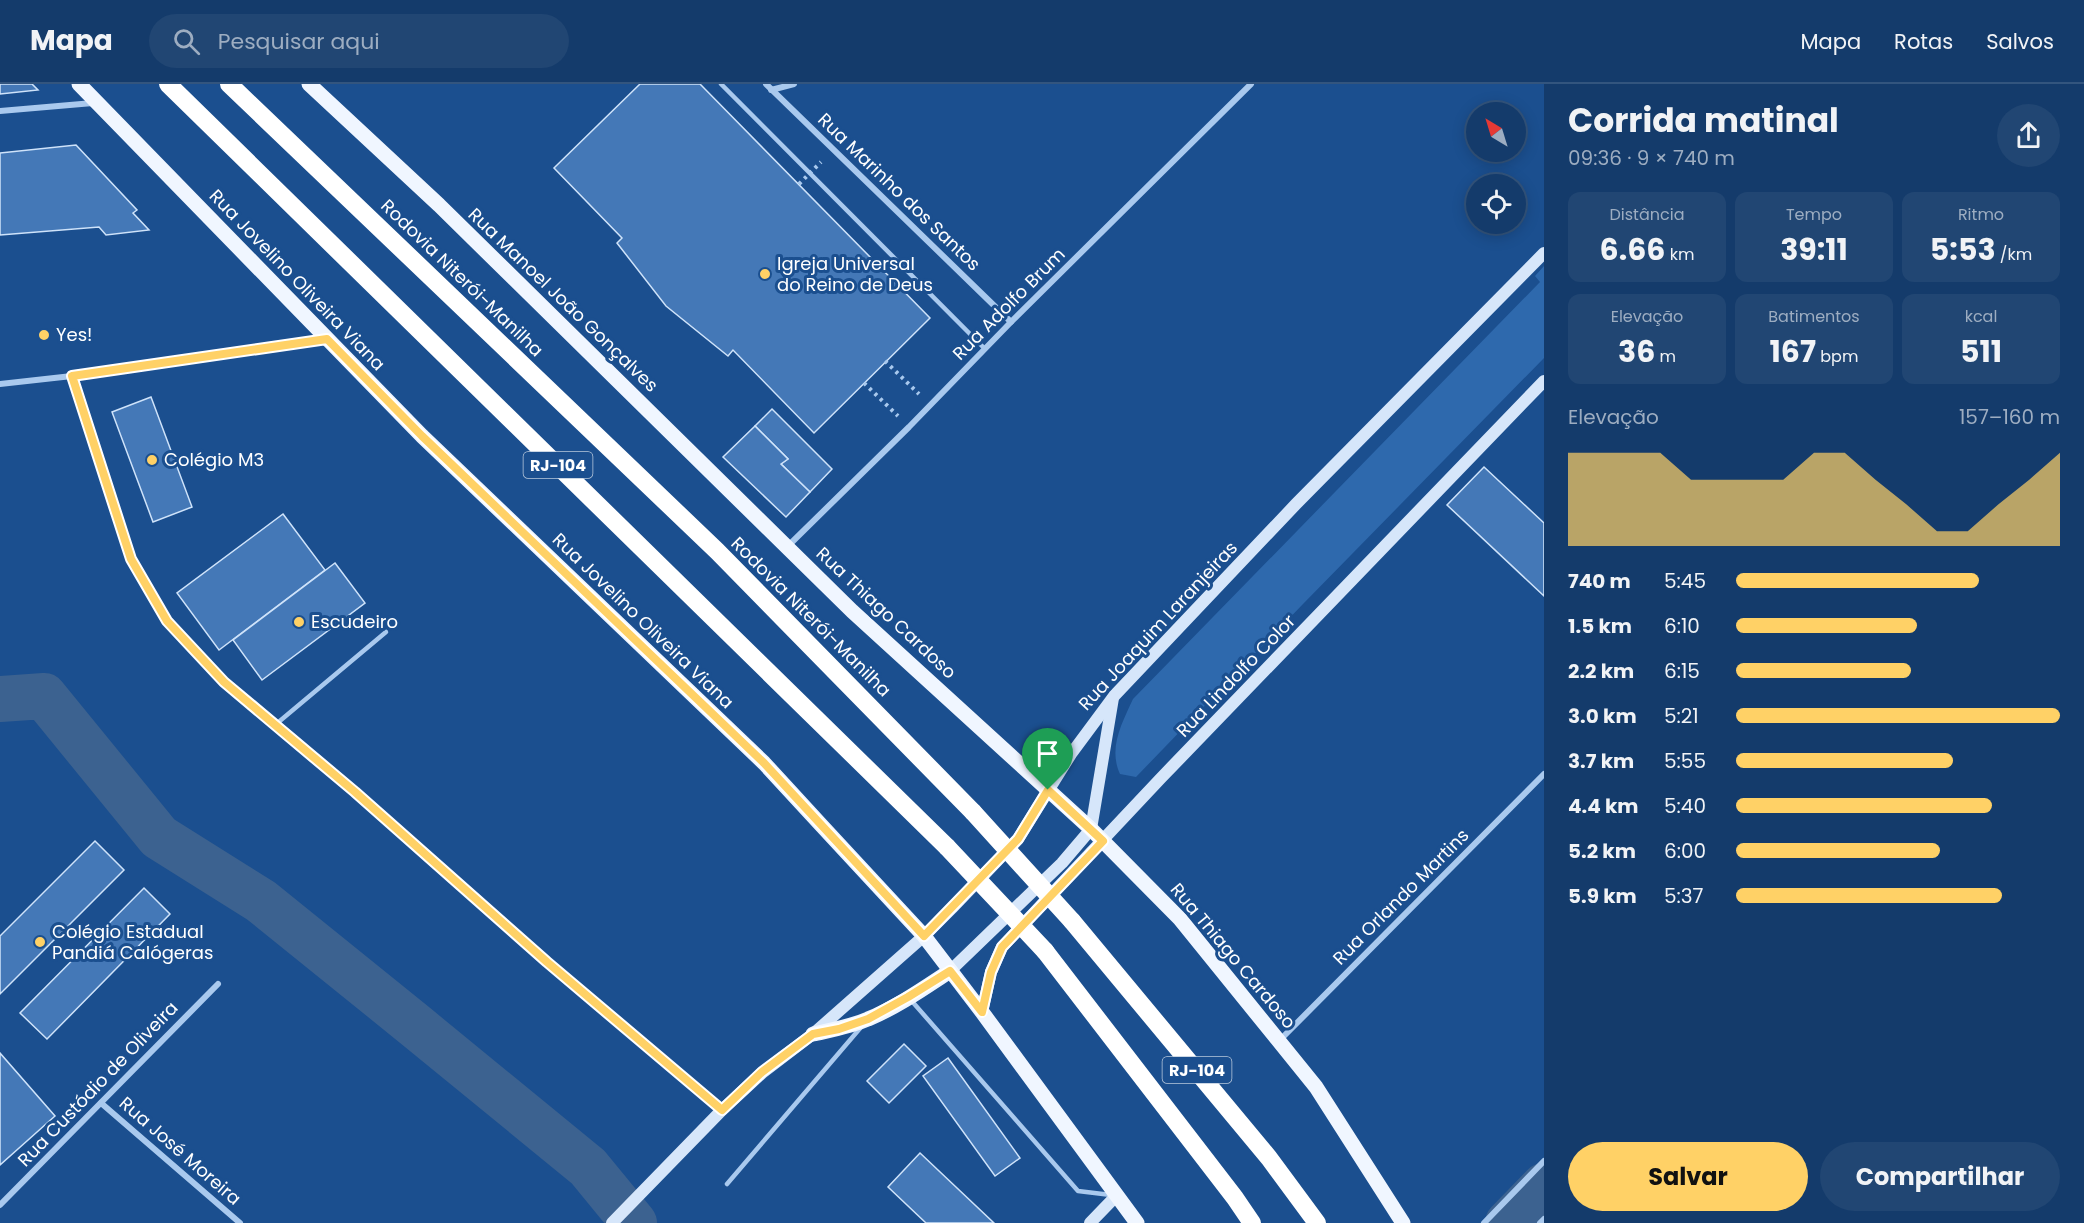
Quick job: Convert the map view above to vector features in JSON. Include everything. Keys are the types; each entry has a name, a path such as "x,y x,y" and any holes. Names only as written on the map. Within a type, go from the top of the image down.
{"highway":[{"name":"RJ-104","path":"168,84 947,847 1045,951 1252,1223"},
{"name":"Rodovia Niterói-Manilha","path":"229,84 717,551 973,812 1072,921 1269,1158 1317,1223"}],"main road":[{"name":"Rua Jovelino Oliveira Viana","path":"79,84 422,436 764,763 924,936 1137,1223"},
{"name":"Rua Manoel João Gonçalves","path":"309,84 438,205 788,547"},
{"name":"Rua Joaquim Laranjeiras","path":"612,1223 762,1072 813,1034 924,936 1018,839 1071,754 1114,696 1296,504 1544,253"},
{"name":"Rua Lindolfo Color","path":"982,1012 991,972 1002,947 1544,381"},
{"name":"Rua Thiago Cardoso","path":"788,547 852,611 1091,829 1180,919 1316,1087 1403,1223"},
{"path":"813,1034 839,1029 868,1019 950,971 1062,863 1091,829 1114,696"},
{"path":"1090,1223 1117,1195"}],"street":[{"name":"Rua Marinho dos Santos","path":"766,84 1011,322"},
{"path":"771,90 794,84"},
{"name":"Rua Adolfo Brum","path":"788,547 1251,84"},
{"path":"0,111 97,102"},
{"path":"0,384 72,376 327,339"},
{"path":"72,376 131,559 167,621 224,682 355,792 547,962 671,1067"},
{"name":"Rua Orlando Martins","path":"1279,1041 1544,774"},
{"name":"Rua Custódio de Oliveira","path":"0,1205 218,984"},
{"name":"Rua José Moreira","path":"100,1103 240,1223"},
{"path":"1484,1223 1544,1161"},
{"path":"1540,1223 1544,1219"}],"lane":[{"path":"721,84 985,349"},
{"path":"274,724 386,632"},
{"path":"908,997 1078,1191 1117,1195"},
{"path":"726,1184 868,1019"}],"path":[{"path":"799,184 821,162"},
{"path":"885,362 906,382"},
{"path":"864,383 884,402"},
{"path":"671,1067 722,1110"}],"shaded area":[{"path":"1544,266 1544,358 1136,777 1120,774 1115,755 1116,745 1121,726 1133,699 1540,282 1535,276"}],"building":[{"path":"0,84 32,84 38,90 0,94"},
{"name":"Igreja Universal do Reino de Deus","path":"640,84 700,84 930,318 814,433 733,350 728,356 666,306 617,243 622,238 554,168"},
{"path":"76,145 137,210 133,213 149,230 106,235 99,227 0,235 0,153"},
{"name":"Colégio M3","path":"151,397 192,507 153,522 112,412"},
{"path":"772,409 832,469 810,492 781,464 788,459 755,426"},
{"path":"755,426 788,459 781,464 810,492 786,517 723,457"},
{"path":"1484,467 1544,523 1544,596 1447,505"},
{"path":"283,514 325,570 219,650 177,593"},
{"name":"Escudeiro","path":"335,563 365,603 262,680 233,640"},
{"path":"95,841 124,870 0,994 0,936"},
{"path":"144,888 170,914 47,1039 20,1013"},
{"path":"904,1044 926,1066 889,1103 867,1081"},
{"path":"0,1053 55,1116 0,1165"},
{"path":"948,1058 1020,1158 995,1176 923,1076"},
{"path":"920,1153 994,1223 926,1223 888,1187"}],"waterway":[{"path":"0,699 44,696 159,837 261,901 417,1027 588,1167 634,1223"},
{"path":"1508,1223 1544,1186"}],"place":[{"name":"Igreja Universal do Reino de Deus","path":"765,274"},
{"name":"Yes!","path":"44,335"},
{"name":"Colégio M3","path":"152,460"},
{"name":"Escudeiro","path":"299,622"},
{"name":"Colégio Estadual Pandiá Calógeras","path":"40,942"}],"route":[{"path":"327,339 422,436 764,763 924,936 1018,839 1048,790 1103,841 1002,947 991,972 982,1012 950,971 868,1019 839,1029 813,1034 762,1072 722,1110 547,962 355,792 224,682 167,621 131,559 72,376 327,339"}]}
